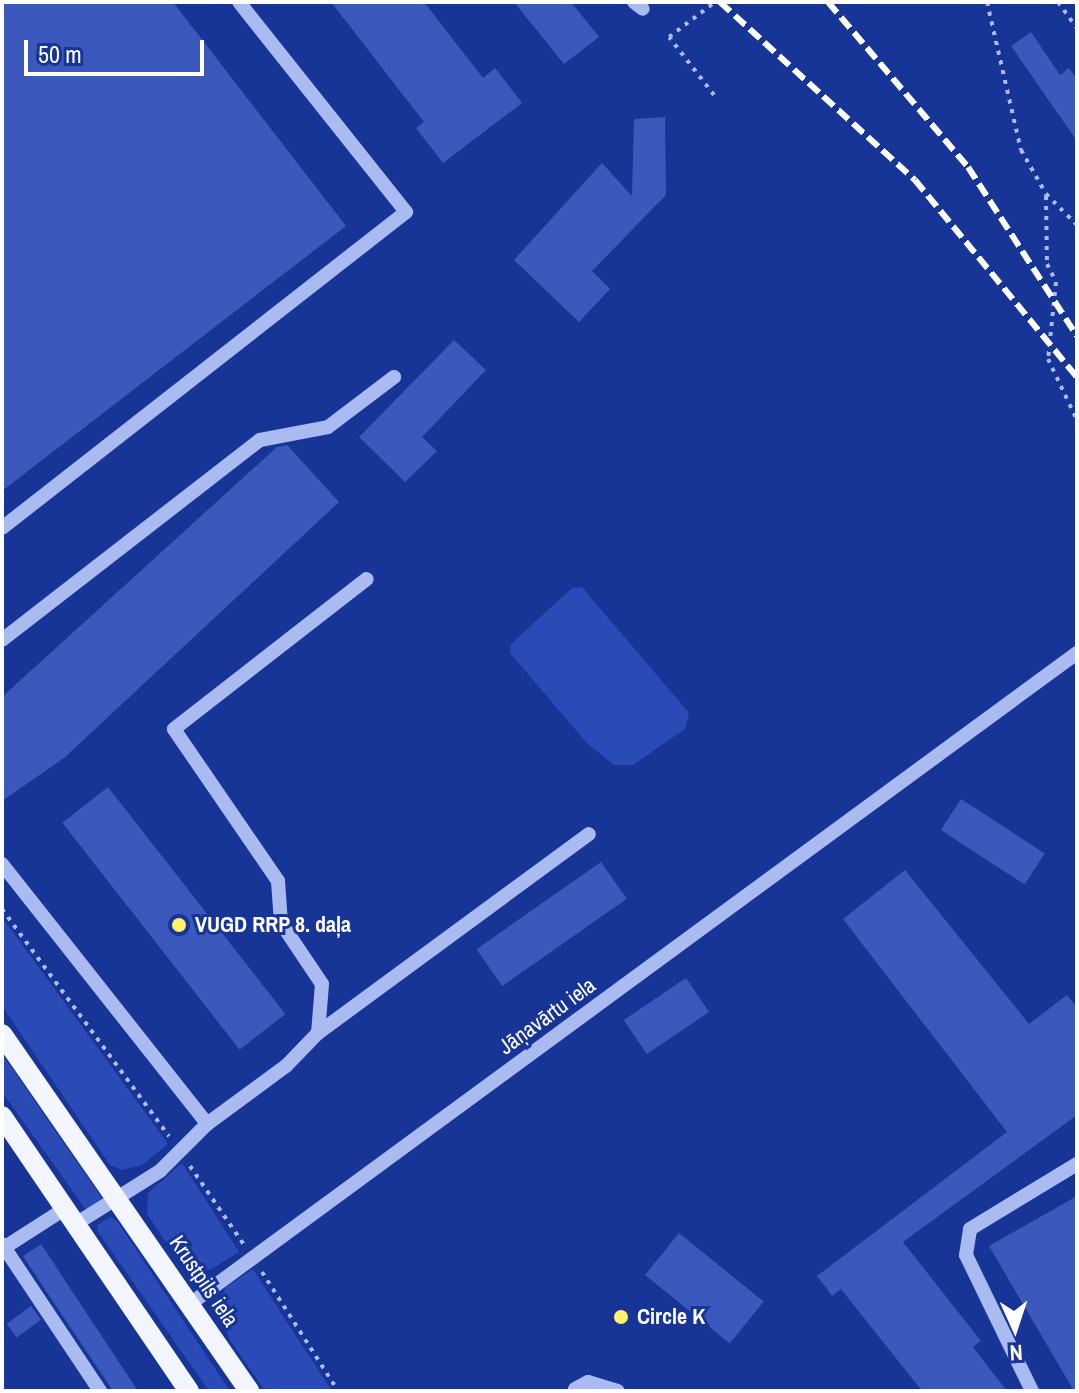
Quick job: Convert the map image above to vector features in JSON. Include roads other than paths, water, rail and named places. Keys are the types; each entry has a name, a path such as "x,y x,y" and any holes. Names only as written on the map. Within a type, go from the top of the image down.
{"main road":[{"name":"Krustpils iela","path":"2,1034 120,1197 249,1391"},
{"path":"2,1116 189,1391"}],"street":[{"path":"2,528 406,212 239,2"},
{"path":"2,640 260,440 328,427 394,377"},
{"path":"318,1033 322,984 281,923 278,881 174,729 367,579"},
{"name":"Jāņavārtu iela","path":"190,1304 1077,653"},
{"path":"100,1391 3,1247 120,1197 160,1171 207,1124 286,1066 318,1033 589,834"},
{"path":"2,864 207,1124"},
{"path":"1032,1391 966,1255 970,1229 1077,1164"},
{"path":"574,1390 588,1382 618,1391"}],"railway":[{"path":"720,2 915,180 1077,377"},
{"path":"828,2 968,167 1077,336"}],"place":[{"name":"VUGD RRP 8. daļa","path":"179,925"},
{"name":"Circle K","path":"621,1317"}]}
